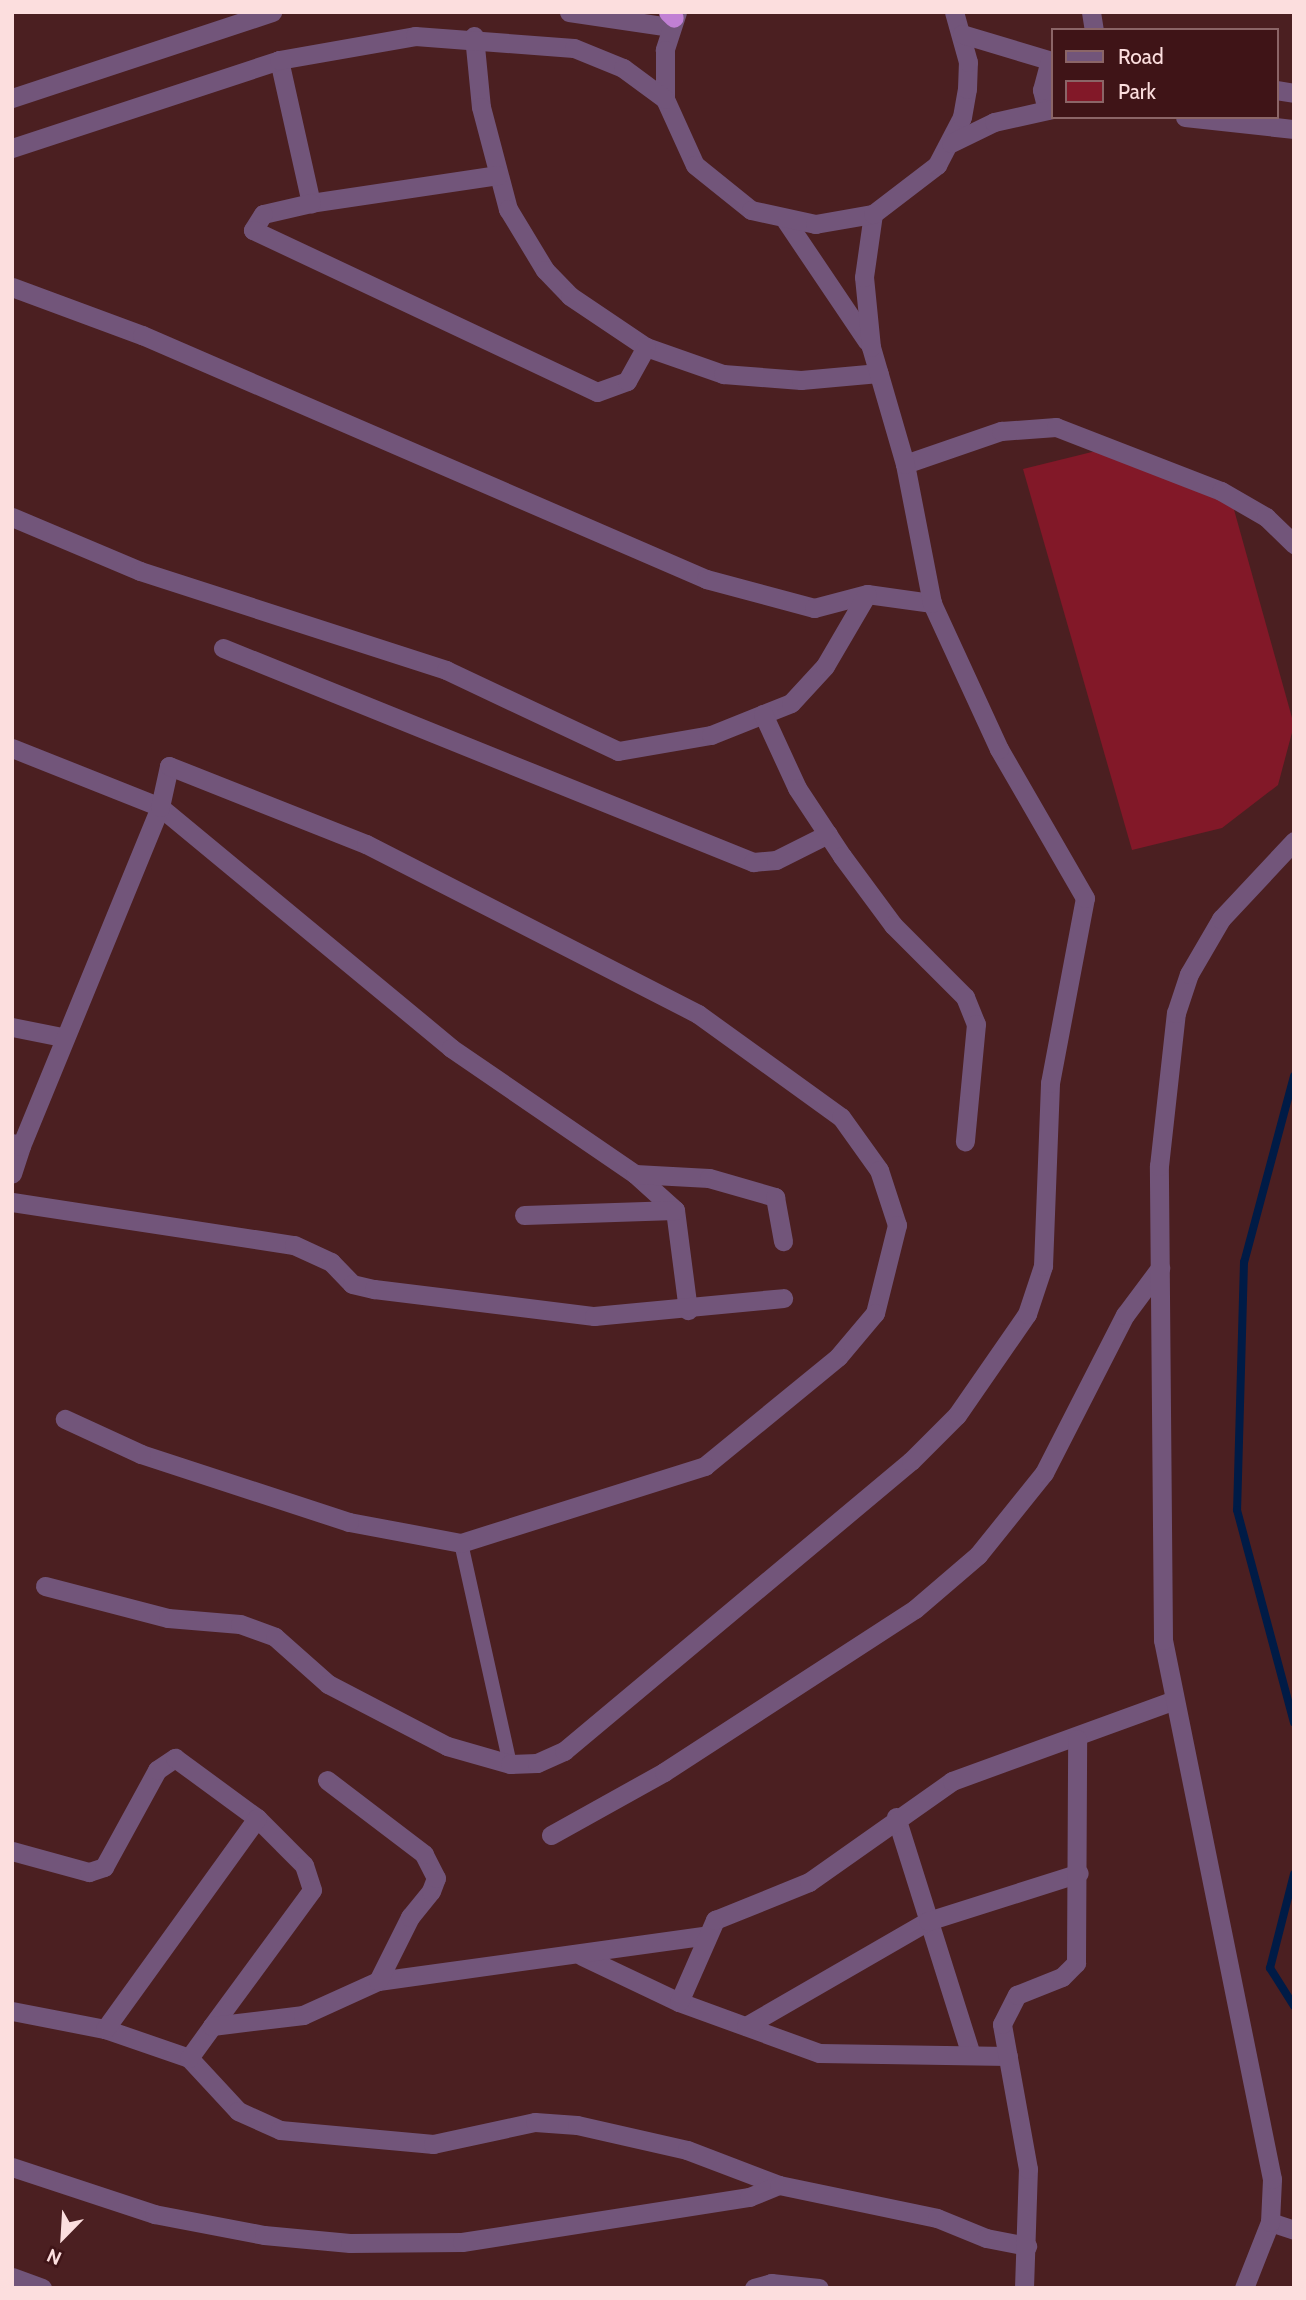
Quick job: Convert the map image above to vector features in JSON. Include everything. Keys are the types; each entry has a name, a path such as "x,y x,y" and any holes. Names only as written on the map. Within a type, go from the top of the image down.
{"street":[{"path":"12,98 239,16 272,12"},
{"path":"569,12 672,17 665,99 676,134 712,183 751,210 786,221 835,223 873,214 919,185 951,143 967,89 962,34 954,12"},
{"path":"962,34 1050,61"},
{"path":"12,148 279,60 386,39 474,36 586,52 623,68 665,99"},
{"path":"474,36 498,175 508,209 545,270 594,315 646,347 696,367 762,379 879,373"},
{"path":"279,60 311,203"},
{"path":"951,143 994,122 1050,109 1042,80 1050,63"},
{"path":"1203,119 1294,129"},
{"path":"498,175 311,203 263,214 253,230 597,392 627,381 646,347"},
{"path":"45,1586 167,1618 240,1624 275,1637 355,1699 447,1746 510,1764 537,1763 564,1751 911,1461 957,1415 1027,1314 1043,1266 1050,1083 1085,898 999,749 932,603 905,464 871,347 864,277 873,214"},
{"path":"786,221 871,347"},
{"path":"12,287 142,335 706,579 814,608 867,594 932,603"},
{"path":"905,464 1001,431 1056,427 1221,491 1266,517 1294,544"},
{"path":"12,517 139,571 446,670 618,751 711,735 791,703 825,666 867,594"},
{"path":"223,648 753,862 776,860 828,834"},
{"path":"763,714 797,788 828,834 893,925 965,997 976,1024 965,1141"},
{"path":"12,748 160,807 451,1048 635,1174 675,1210 688,1310"},
{"path":"12,1174 17,1144 160,807 169,766 366,845 698,1014 841,1117 879,1170 897,1226 875,1313 838,1357 705,1466 461,1543 349,1522 141,1454 65,1419"},
{"path":"1244,2288 1269,2222 1272,2179 1233,1966 1172,1701 1163,1640 1159,1166 1176,1013 1213,930 1294,841"},
{"path":"12,1027 62,1037"},
{"path":"635,1174 709,1178 775,1198 783,1241"},
{"path":"12,1202 294,1245 331,1262 352,1284 374,1289 594,1316 688,1310 783,1298"},
{"path":"524,1215 675,1210"},
{"path":"551,1835 664,1772 915,1609 978,1555 1044,1473 1125,1315 1160,1268"},
{"path":"678,2002 703,1937 715,1920 809,1882 896,1817 952,1781 1077,1739 1172,1701"},
{"path":"1024,2288 1027,2246 1023,2120 1008,2056 1005,2009 1017,1995 1062,1977 1076,1963 1079,1873 1077,1739"},
{"path":"12,1851 89,1872 104,1867 157,1770 175,1758 257,1818 304,1865 312,1890 189,2058"},
{"path":"327,1780 433,1864 431,1891 410,1917 378,1981"},
{"path":"896,1817 970,2051"},
{"path":"106,2029 257,1818"},
{"path":"746,2026 928,1921 1079,1873"},
{"path":"212,2026 303,2015 378,1981 582,1956 703,1937"},
{"path":"582,1956 678,2002 819,2053 970,2051 1008,2056"},
{"path":"12,2011 106,2029 189,2058 238,2110 281,2130 433,2144 535,2122 577,2125 687,2150 779,2185 937,2218 986,2238 1027,2246"},
{"path":"12,2167 153,2214 264,2235 405,2246 750,2197 779,2185"},
{"path":"1269,2222 1294,2231"},
{"path":"12,2277 42,2288"},
{"path":"754,2288 771,2283 819,2288"}],"lane":[{"path":"461,1543 510,1764"}],"green space":[{"path":"1100,450 1233,506 1294,725 1278,785 1222,828 1132,850 1023,469"}],"waterway":[{"path":"1294,1076 1244,1262 1237,1510 1294,1723"},
{"path":"1294,1874 1270,1968 1294,2006"}]}
